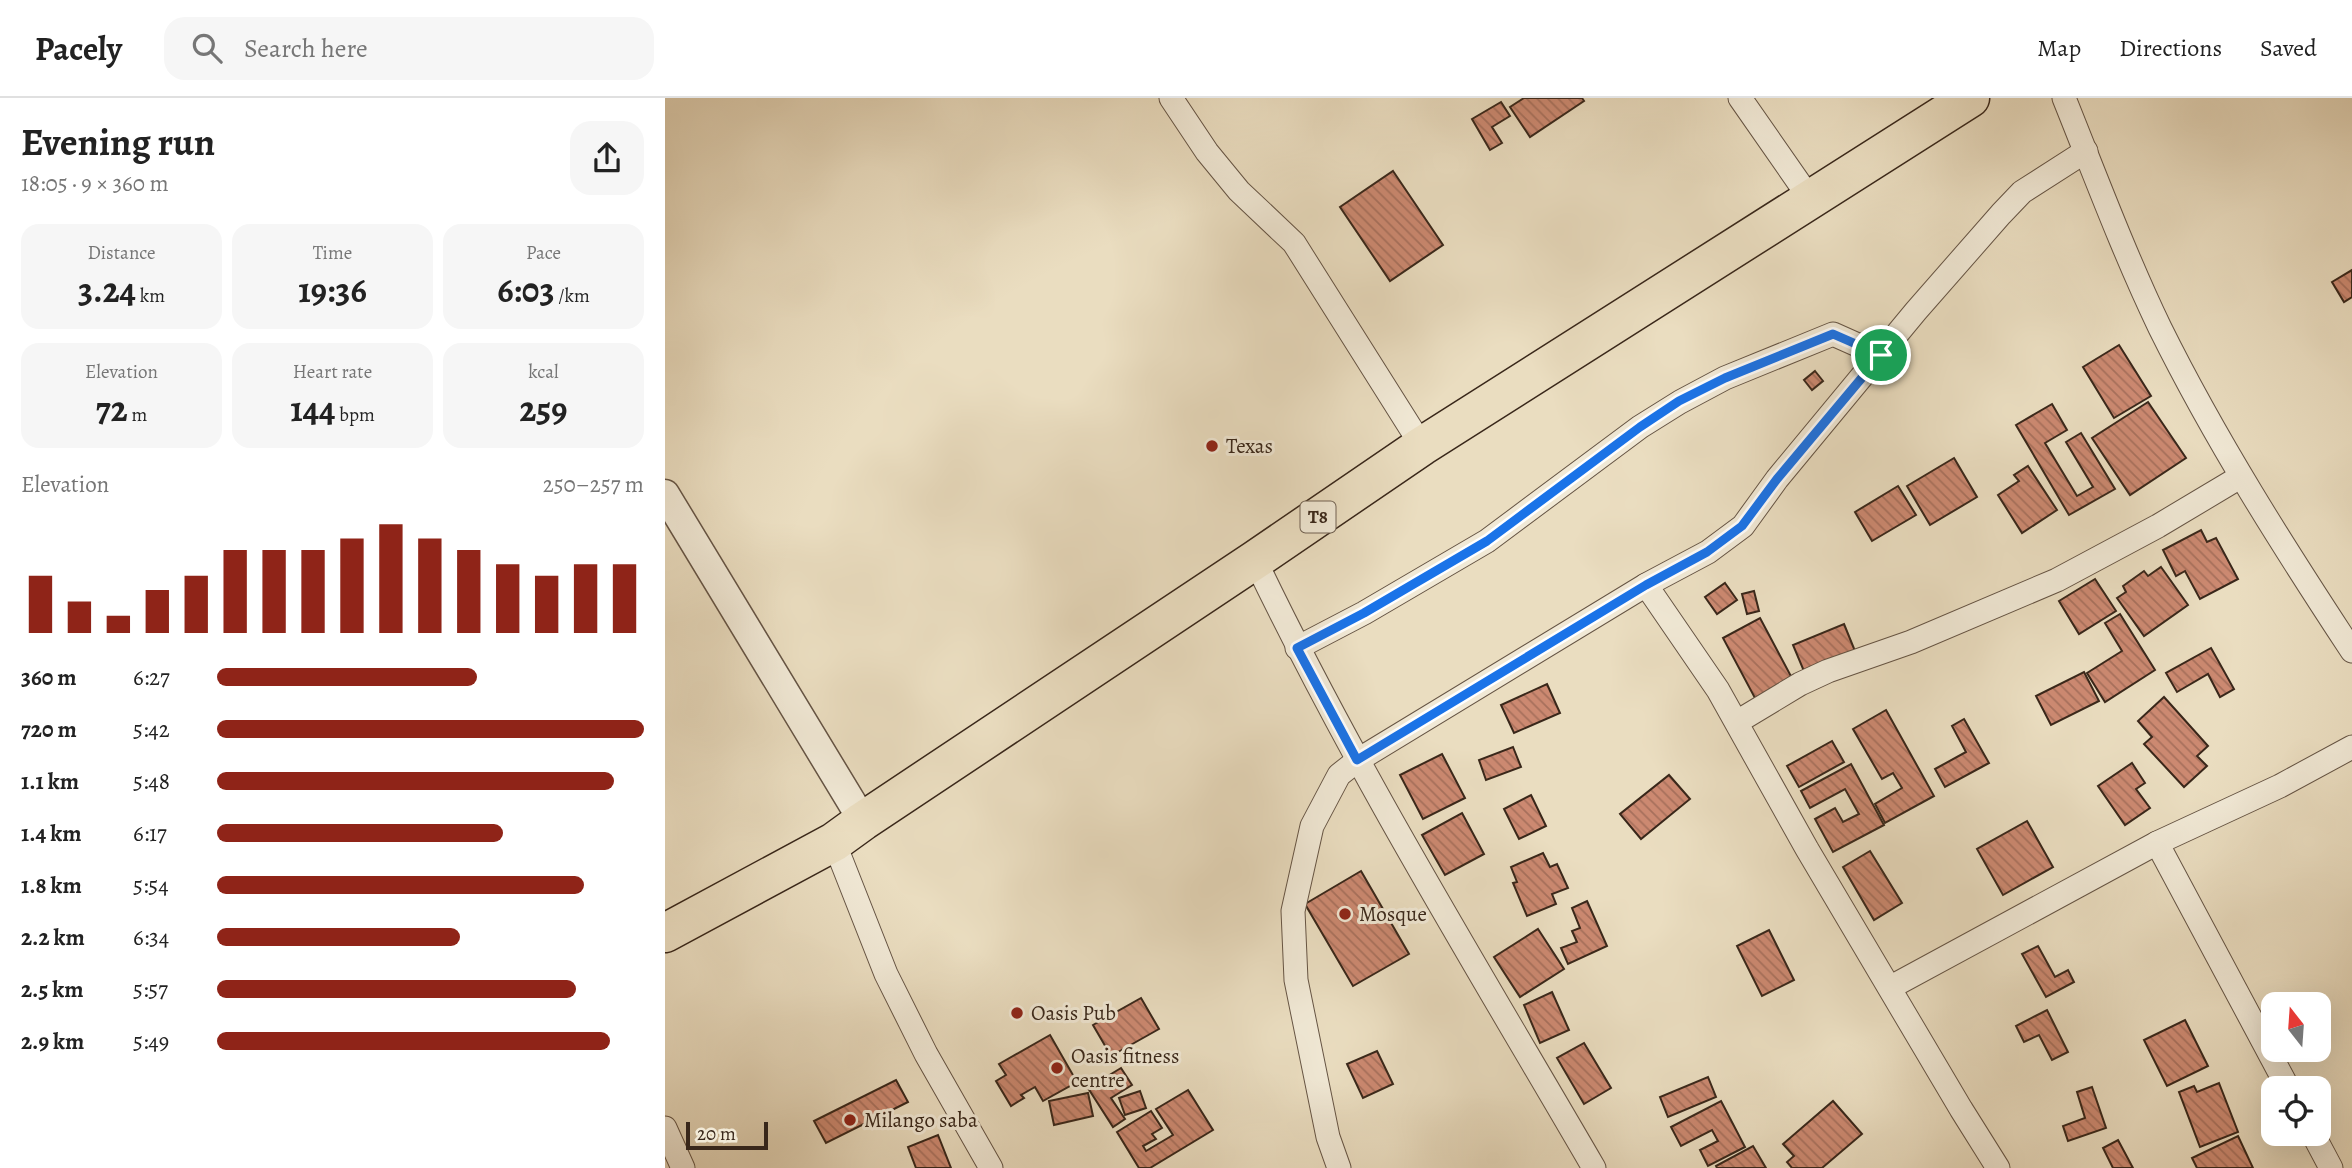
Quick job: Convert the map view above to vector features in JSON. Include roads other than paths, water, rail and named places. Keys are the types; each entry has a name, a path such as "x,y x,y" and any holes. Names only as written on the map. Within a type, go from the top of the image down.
{"highway":[{"name":"T8","path":"665,933 848,831 1422,446 1970,98"}],"street":[{"path":"1171,98 1207,152 1231,181 1294,243 1422,446"},
{"path":"1740,98 1811,200"},
{"path":"2064,98 2159,325 2198,401 2240,477 2352,651"},
{"path":"1339,1168 1328,1137 1296,980 1293,911 1312,826 1339,775 1357,760 1646,585 1707,552 1742,526 1777,479 1973,245 2022,192 2085,150"},
{"path":"1297,648 1375,607 1487,541 1679,401 1725,378 1833,334 1881,355"},
{"path":"1737,722 1800,684 1828,671 1912,642 2057,580 2158,526 2240,477"},
{"path":"665,494 848,831 886,974 926,1054 991,1168"},
{"path":"1255,560 1297,648 1357,760 1594,1168"},
{"path":"1646,585 1718,690 1807,849 1998,1168"},
{"path":"1891,987 2157,843 2280,786 2352,747"},
{"path":"2157,843 2282,1076"},
{"path":"665,1128 683,1168"},
{"path":"2319,1146 2331,1168"}],"place":[{"name":"Texas","path":"1212,446"},
{"name":"Mosque","path":"1345,914"},
{"name":"Oasis Pub","path":"1017,1013"},
{"name":"Oasis fitness centre","path":"1057,1068"},
{"name":"Milango saba","path":"850,1120"}]}
